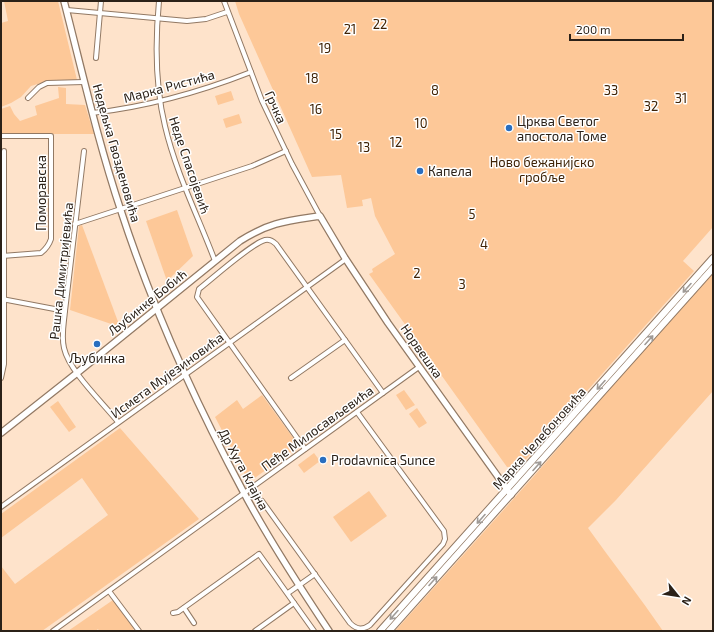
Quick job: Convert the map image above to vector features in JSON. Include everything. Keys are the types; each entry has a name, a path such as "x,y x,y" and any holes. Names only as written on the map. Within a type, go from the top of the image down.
{"main road":[{"name":"Недељка Гвозденовића","path":"64,1 92,113 121,210 157,309"},
{"name":"Норвешка","path":"320,216 346,259 419,367 509,492"},
{"name":"Љубинке Бобић","path":"1,433 240,241 265,227 281,222 320,216"},
{"name":"Марка Челебоновића","path":"621,367 713,258"},
{"name":"Марка Челебоновића","path":"388,631 509,492 621,367 713,268"},
{"name":"Др Хуга Клајна","path":"157,309 185,374 244,493 299,586 329,631"},
{"name":"Марка Челебоновића","path":"380,631 509,492"}],"street":[{"path":"96,58 101,1"},
{"name":"Неде Спасојевић","path":"159,1 157,18 156,65 160,101 170,144 215,261"},
{"name":"Грчка","path":"224,1 262,101 320,216"},
{"path":"66,10 190,21 206,19 227,12"},
{"name":"Марка Ристића","path":"92,113 160,101 203,89 250,72"},
{"path":"28,98 39,87 46,83 84,82"},
{"name":"Поморавска","path":"1,136 51,136 51,239 45,250 41,253 2,256"},
{"path":"1,378 4,364 2,256 4,151"},
{"name":"Рашка Димитријевића","path":"84,151 65,311 63,331 64,347 70,364 118,422"},
{"path":"75,224 252,166 286,151"},
{"path":"305,449 200,302 197,295 199,289 255,245 264,240 274,242 383,393"},
{"name":"Исмета Мујезиновића","path":"1,507 346,259"},
{"path":"2,299 65,311"},
{"path":"291,378 345,340"},
{"name":"Пеђе Милосављевића","path":"53,631 419,367"},
{"path":"262,501 350,623 358,629 365,628 370,625 440,547 445,539 444,531 357,412"},
{"path":"173,612 178,612 184,608 259,554 314,631"},
{"path":"288,594 315,574"},
{"path":"109,590 138,631"},
{"path":"255,631 294,603"},
{"path":"184,608 194,623"}],"green space":[{"path":"4,1 58,1 77,80 51,80 31,86 21,97 1,107 1,23 8,21"},
{"name":"Ново бежанијско гробље","path":"235,1 713,1 713,227 683,261 694,271 520,466 507,467 369,274 373,272 372,269 395,254 375,216 371,198 362,200 363,206 347,208 341,175 312,177 239,14"},
{"path":"58,87 66,88 66,104 85,105 94,134 1,134 1,109 10,106 20,121 37,115 35,106 59,98"},
{"path":"231,91 234,100 218,105 215,96"},
{"path":"239,114 242,123 226,128 223,119"},
{"path":"177,210 193,256 167,281 146,221"},
{"path":"82,225 120,327 70,310 79,226"},
{"path":"713,270 713,391 616,500 588,528 663,631 395,631 534,476"},
{"path":"404,390 415,405 406,410 396,395"},
{"path":"262,395 299,446 249,482 215,417 237,400 243,409"},
{"path":"58,401 76,427 69,432 50,407"},
{"path":"417,408 427,423 419,428 409,414"},
{"path":"120,428 199,519 42,631 1,631 1,566 15,584 108,515 82,478 1,538 1,514"},
{"path":"314,453 320,461 304,473 298,465"},
{"path":"369,491 387,516 351,542 333,517"},
{"path":"113,600 134,629 131,631 99,631 98,629 96,631 68,631"}],"place":[{"name":"Црква Светог апостола Томе","path":"509,128"},
{"name":"Капела","path":"420,171"},
{"name":"Љубинка","path":"97,344"},
{"name":"Prodavnica Sunce","path":"323,460"}],"park label":[{"name":"22","path":"380,24"},
{"name":"21","path":"350,29"},
{"name":"19","path":"325,48"},
{"name":"18","path":"312,78"},
{"name":"8","path":"435,90"},
{"name":"33","path":"611,90"},
{"name":"31","path":"681,98"},
{"name":"32","path":"651,106"},
{"name":"16","path":"316,109"},
{"name":"10","path":"421,123"},
{"name":"15","path":"336,134"},
{"name":"12","path":"396,142"},
{"name":"13","path":"364,147"},
{"name":"5","path":"472,214"},
{"name":"4","path":"484,244"},
{"name":"2","path":"417,273"},
{"name":"3","path":"462,284"}]}
